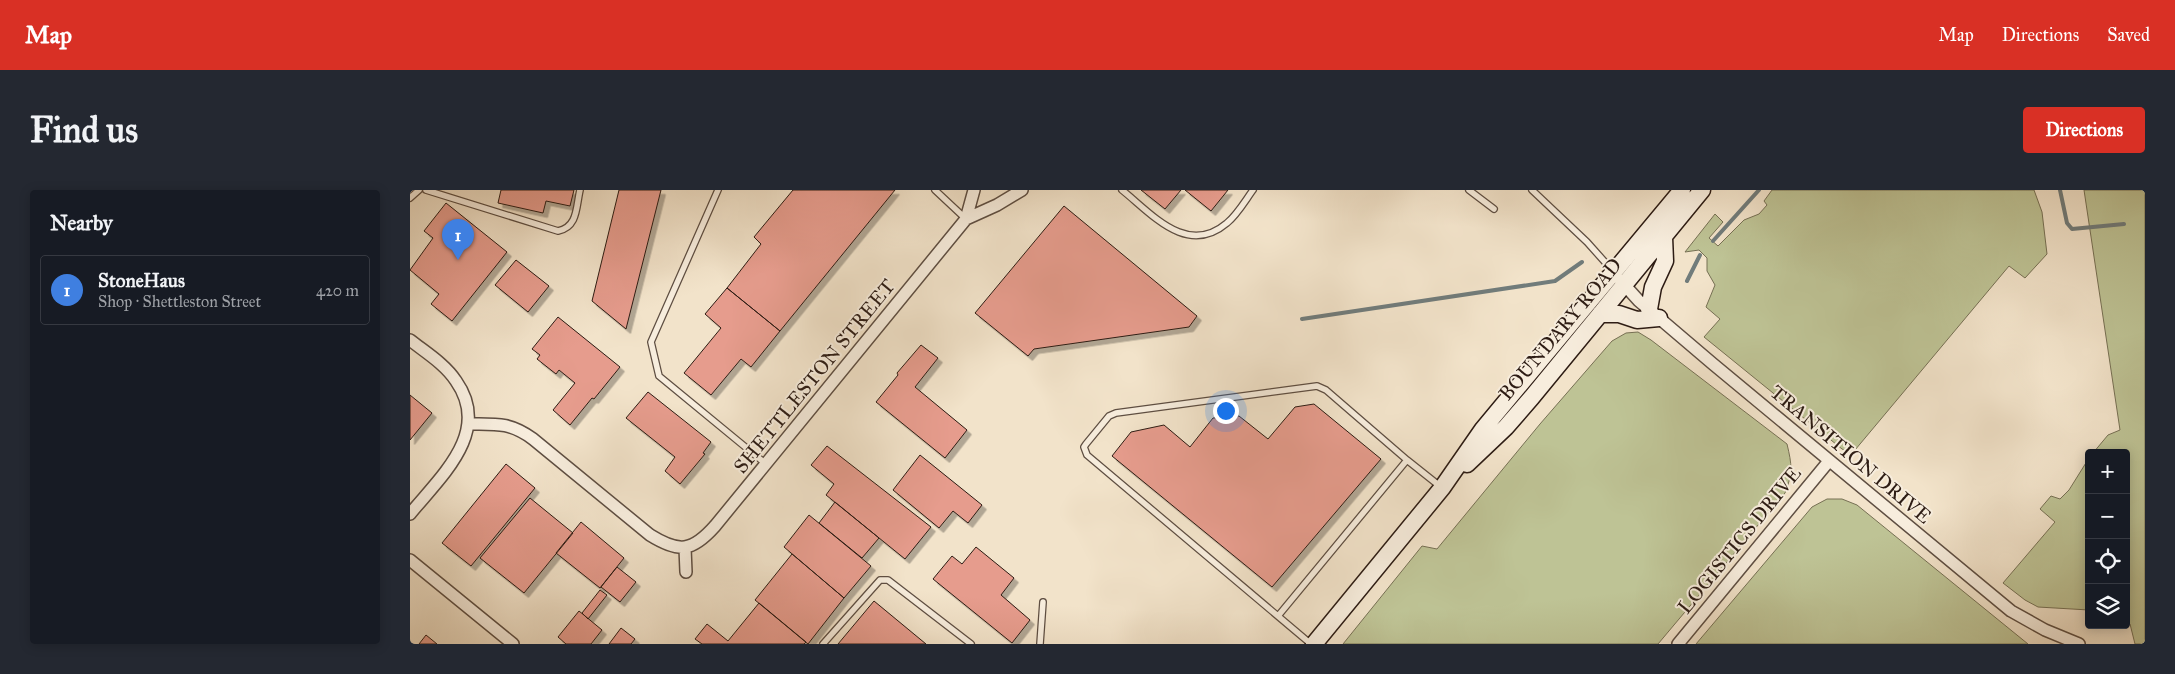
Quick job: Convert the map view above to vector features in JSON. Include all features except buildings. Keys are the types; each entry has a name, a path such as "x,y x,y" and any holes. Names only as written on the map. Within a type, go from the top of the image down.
{"main road":[{"name":"BOUNDARY ROAD","path":"1442,488 1506,427 1600,314 1619,279 1682,190"},
{"name":"BOUNDARY ROAD","path":"1312,644 1442,488 1483,429 1619,279 1664,237 1702,190"},
{"path":"1600,314 1619,314 1637,320 1654,314 1653,287 1665,261 1664,237"}],"street":[{"name":"SHETTLESTON STREET","path":"685,548 694,545 706,537 966,219 974,190"},
{"name":"SHETTLESTON STREET","path":"966,219 997,205 1022,190"},
{"name":"TRANSITION DRIVE","path":"1619,279 1654,314 1828,461 2011,611 2045,630 2079,644"},
{"path":"410,340 456,380 467,405 468,424 463,446 410,514"},
{"path":"468,424 501,424 523,432 650,536 664,544 685,548 686,572"},
{"name":"LOGISTICS DRIVE","path":"1678,644 1828,461"},
{"path":"410,560 513,644"}],"lane":[{"path":"410,198 419,190"},
{"path":"426,190 558,231 566,229 573,223 580,190"},
{"path":"718,190 651,342 653,358 659,376 766,464"},
{"path":"935,190 966,219"},
{"path":"1122,190 1173,231 1190,236 1210,235 1228,223 1253,190"},
{"path":"1469,190 1494,209"},
{"path":"1536,191 1587,242 1619,279"},
{"path":"1312,644 1087,455 1084,447 1106,419 1116,413 1317,386 1326,390 1442,488"},
{"path":"1278,616 1407,460"},
{"path":"823,644 880,580 888,580 971,644"},
{"path":"1040,644 1043,602"}],"green space":[{"path":"1772,190 2034,190 2042,212 2047,254 2025,278 2009,266 1855,450 1850,453 1842,449 1704,337 1720,319 1706,307 1715,285 1707,271 1707,258 1699,250 1685,252 1715,214 1723,222 1709,238 1718,246 1744,220 1759,214 1767,205 1764,201"},
{"path":"2084,190 2145,190 2145,644 2135,644 2130,624 2130,449 2096,449 2108,435 2120,430"},
{"path":"1638,332 1787,444 1791,463 1785,493 1658,644 1343,644 1422,546 1437,549 1540,424 1612,341 1626,333"},
{"path":"2085,464 2085,610 2038,607 2025,600 2003,583 2055,522 2040,509 2051,496 2060,499 2069,490"},
{"path":"1827,499 1842,499 1857,505 2028,644 1696,644 1812,507"}],"waterway":[{"path":"1713,241 1759,190"},
{"path":"2060,190 2067,223 2072,229 2124,224"},
{"path":"1687,281 1700,255"},
{"path":"1302,319 1555,281 1582,262"}],"place":[{"name":"StoneHaus","path":"458,260"}]}
